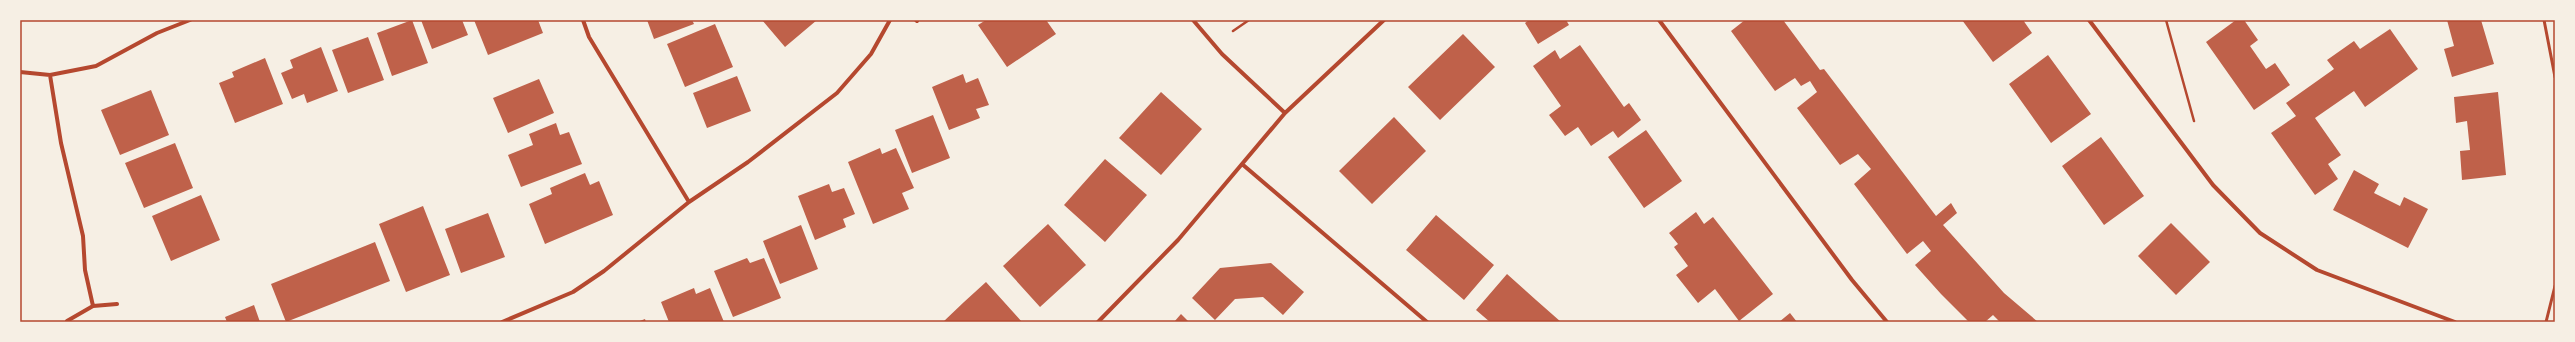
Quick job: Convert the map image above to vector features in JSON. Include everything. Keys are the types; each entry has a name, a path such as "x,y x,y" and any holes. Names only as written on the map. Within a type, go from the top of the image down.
{"street":[{"path":"20,72 50,75 96,66 157,33 190,20"},
{"path":"583,20 589,37 689,202"},
{"path":"502,322 573,292 604,271 689,202 742,167 837,93 871,54 890,20"},
{"path":"1193,20 1222,54 1285,113"},
{"path":"1098,322 1178,240 1285,113 1384,20"},
{"path":"1659,20 1852,280 1887,322"},
{"path":"2089,20 2213,185 2260,233 2317,270 2455,322"},
{"path":"50,75 61,143 82,236 85,270 93,306"},
{"path":"1242,164 1427,322"},
{"path":"67,321 93,306 117,304"}],"lane":[{"path":"2544,20 2555,76"},
{"path":"2546,322 2555,286"}],"path":[{"path":"1232,32 1249,20"},
{"path":"2166,20 2196,126"}],"building":[{"path":"412,20 428,63 392,76 377,33"},
{"path":"421,20 462,20 468,35 432,49"},
{"path":"474,20 538,20 543,33 488,55"},
{"path":"647,20 692,20 694,24 654,39"},
{"path":"762,20 817,20 785,47"},
{"path":"986,20 1046,20 1056,34 1007,67 978,25"},
{"path":"1529,20 1566,20 1569,25 1538,44 1525,23"},
{"path":"1745,20 1783,20 1820,70 1824,69 1936,216 1951,203 1957,213 1943,225 2004,293 2038,322 2000,322 1993,315 1985,322 1969,322 1941,294 1915,265 1931,251 1923,241 1907,254 1854,184 1871,169 1858,154 1840,165 1797,108 1817,92 1810,81 1801,86 1795,78 1775,91 1731,31"},
{"path":"1962,20 2023,20 2032,33 1993,62"},
{"path":"2236,20 2244,20 2258,40 2250,46 2266,69 2275,63 2290,85 2254,110 2206,42"},
{"path":"2447,20 2481,20 2494,64 2452,77 2444,49 2454,46"},
{"path":"715,24 733,67 685,87 667,44"},
{"path":"2390,29 2418,69 2365,107 2354,91 2315,118 2341,155 2328,164 2338,179 2315,195 2271,133 2296,116 2286,103 2334,69 2327,60 2354,41 2360,49"},
{"path":"1463,34 1495,67 1440,120 1408,87"},
{"path":"368,37 384,80 348,93 332,50"},
{"path":"1580,45 1624,107 1629,103 1641,120 1618,138 1613,131 1591,146 1578,127 1565,136 1549,115 1561,106 1533,66 1555,50 1560,59"},
{"path":"321,47 338,91 307,103 304,94 292,99 281,73 293,68 290,60"},
{"path":"2048,55 2091,114 2051,143 2009,84"},
{"path":"265,58 283,104 235,123 219,83 234,77 232,72"},
{"path":"963,74 966,83 978,78 989,105 976,109 980,118 949,130 932,87"},
{"path":"737,76 751,111 707,128 693,93"},
{"path":"539,79 554,113 508,133 493,98"},
{"path":"151,90 169,135 120,155 101,110"},
{"path":"1161,92 1202,129 1161,175 1119,138"},
{"path":"2498,92 2506,175 2462,180 2460,151 2470,150 2467,121 2456,123 2454,97"},
{"path":"933,115 950,158 912,173 895,130"},
{"path":"1394,117 1426,151 1372,204 1339,171"},
{"path":"556,123 560,135 569,132 582,164 521,187 508,155 533,145 529,134"},
{"path":"1646,130 1682,181 1644,208 1608,157"},
{"path":"2101,137 2144,196 2104,225 2062,166"},
{"path":"175,143 193,188 144,208 125,163"},
{"path":"880,148 882,154 896,148 914,188 902,193 909,209 873,224 848,162"},
{"path":"1105,159 1147,195 1105,242 1064,205"},
{"path":"2354,170 2379,184 2374,193 2400,206 2404,197 2428,209 2408,248 2333,210"},
{"path":"585,173 590,185 599,181 613,215 545,244 529,204 552,194 550,188"},
{"path":"829,184 832,192 844,188 855,214 843,219 846,227 815,240 798,196"},
{"path":"201,195 220,240 171,261 152,216"},
{"path":"423,206 450,275 406,292 379,224"},
{"path":"1696,212 1704,224 1713,217 1773,294 1739,321 1715,289 1698,303 1676,275 1688,266 1674,247 1678,244 1669,233"},
{"path":"488,213 505,257 461,273 445,229"},
{"path":"1436,215 1494,265 1464,300 1406,250"},
{"path":"2171,223 2210,262 2176,295 2138,256"},
{"path":"1048,224 1086,265 1040,307 1003,266"},
{"path":"801,225 818,269 780,284 763,241"},
{"path":"375,242 390,281 286,322 271,284"},
{"path":"747,258 750,263 764,258 781,298 733,317 714,271"},
{"path":"1271,263 1304,292 1283,315 1263,297 1235,299 1215,320 1192,298 1220,268"},
{"path":"1507,274 1561,322 1490,322 1476,310"},
{"path":"986,282 1022,322 943,322 964,302"},
{"path":"694,288 696,294 710,288 724,322 669,322 661,302"},
{"path":"254,305 260,322 227,322 225,317"},
{"path":"1790,313 1797,322 1779,322"},
{"path":"1181,314 1189,322 1174,322"},
{"path":"645,319 646,322 637,322"}]}
